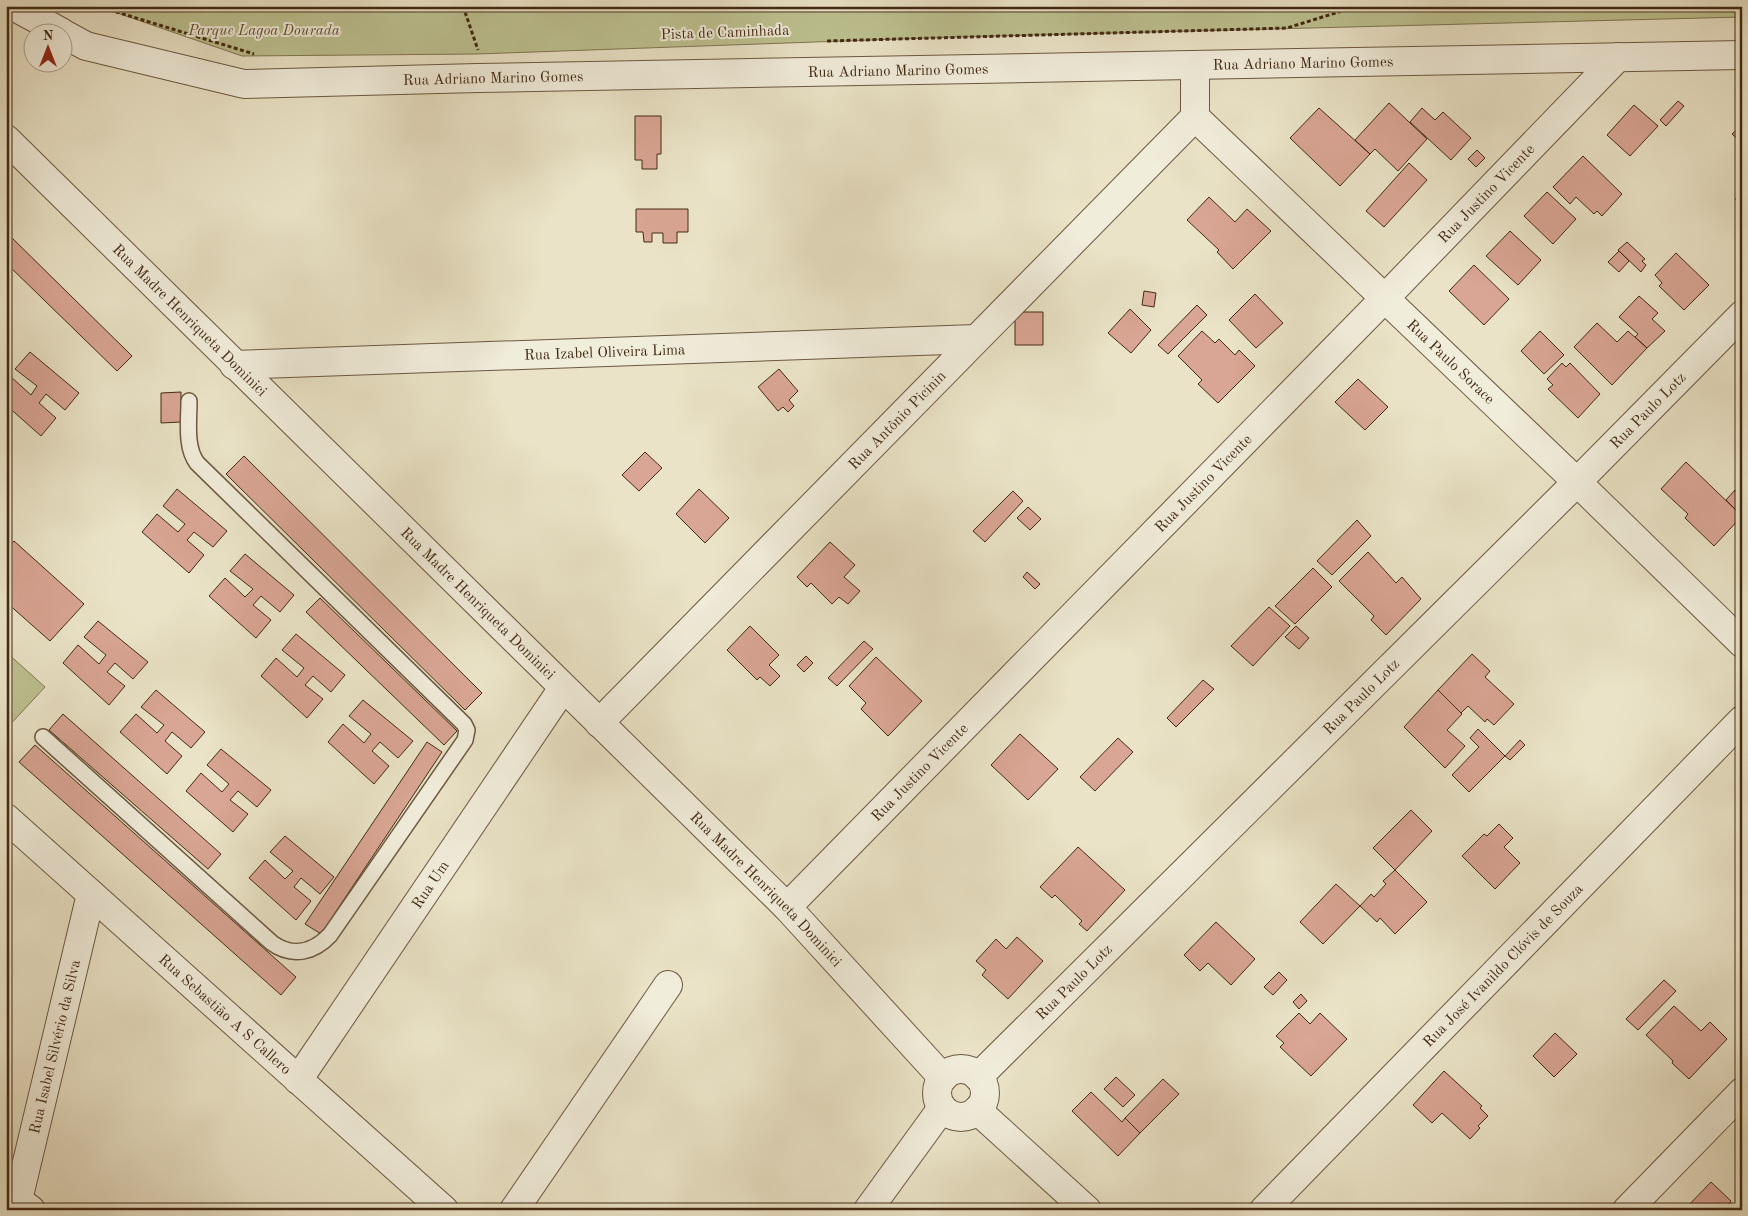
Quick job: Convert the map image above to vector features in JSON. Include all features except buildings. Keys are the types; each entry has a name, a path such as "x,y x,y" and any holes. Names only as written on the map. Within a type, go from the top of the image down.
{"street":[{"name":"Rua Adriano Marino Gomes","path":"13,6 42,22"},
{"name":"Rua Adriano Marino Gomes","path":"72,38 86,46 244,84 1742,55"},
{"name":"Rua Justino Vicente","path":"787,907 1385,298 1618,57"},
{"path":"1195,117 1196,66"},
{"name":"Rua Paulo Sorace","path":"1195,117 1577,482 1742,643"},
{"name":"Rua Antônio Picinin","path":"599,723 1195,117"},
{"name":"Rua Madre Henriqueta Dominici","path":"6,139 787,907 943,1078"},
{"name":"Rua Paulo Lotz","path":"978,1077 1577,482 1742,315"},
{"name":"Rua Izabel Oliveira Lima","path":"234,365 976,339"},
{"name":"Rua Um","path":"298,1080 563,688"},
{"name":"Rua José Ivanildo Clóvis de Souza","path":"1264,1210 1742,720"},
{"name":"Rua Sebastião A S Callero","path":"6,818 444,1210"},
{"name":"Rua Isabel Silvério da Silva","path":"25,1205 91,894"},
{"path":"514,1210 668,985"},
{"path":"956,1069 964,1069 978,1077 983,1083 984,1098 977,1110 971,1115 956,1116 942,1108 938,1101 938,1085 949,1072 956,1069"},
{"path":"1627,1210 1742,1092"},
{"path":"868,1210 942,1108"},
{"path":"977,1110 1087,1210"}],"lane":[{"path":"43,737 272,943 281,950 292,952 311,949 321,944 330,935 465,740 467,730 464,724 197,464 193,457 190,441 190,401"}],"path":[{"path":"97,6 259,55"},
{"path":"463,6 478,50"},
{"path":"826,41 1287,28 1358,6"},
{"path":"468,50 488,50"}],"green space":[{"name":"Parque Lagoa Dourada","path":"97,6 1742,6 1742,17 956,37 477,54 242,56"},
{"path":"6,652 45,687 6,729"}]}
